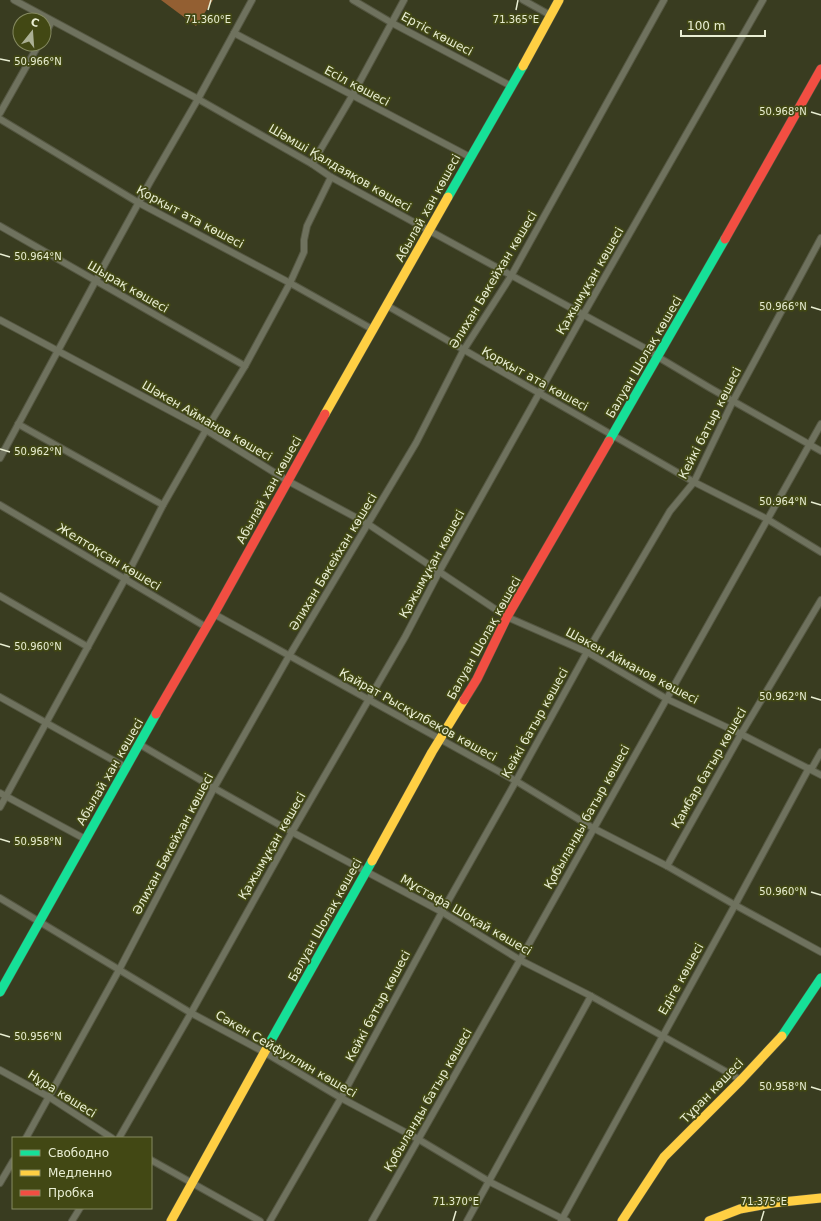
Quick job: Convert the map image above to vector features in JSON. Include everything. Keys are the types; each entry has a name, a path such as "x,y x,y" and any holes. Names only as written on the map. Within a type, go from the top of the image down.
{"street":[{"name":"Шәмші Қалдаяқов көшесі","path":"14,0 35,12"},
{"path":"0,458 57,351 252,0"},
{"name":"Ертіс көшесі","path":"353,0 392,23 511,86"},
{"path":"312,164 352,96 404,0"},
{"path":"523,0 550,15"},
{"name":"Абылай хан көшесі","path":"1,986 40,921 85,839 127,768 139,744 214,614 372,329 559,0"},
{"name":"Әлихан Бөкейхан көшесі","path":"27,1137 119,970 214,788 289,656 416,443 463,350 511,276 664,0"},
{"name":"Қажымұқан көшесі","path":"120,1137 292,832 405,637 439,572 583,315 763,0"},
{"name":"Шәмші Қалдаяқов көшесі","path":"52,22 198,99 312,164 331,177 650,351 733,401 821,451"},
{"name":"Есіл көшесі","path":"234,33 470,157"},
{"path":"0,113 34,52"},
{"name":"Балуан Шолақ көшесі","path":"171,1221 264,1052 440,740 477,679 507,618 658,357 821,69"},
{"name":"Қорқыт ата көшесі","path":"0,119 139,203 290,283 372,329"},
{"path":"0,807 125,579 163,505 245,366 290,283 304,252 304,240 310,217 316,210 331,177"},
{"name":"Шырақ көшесі","path":"0,226 95,282 245,366"},
{"name":"Кейкі батыр көшесі","path":"270,1221 341,1098 442,912 587,652 670,511 694,482 733,401 821,238"},
{"name":"Қорқыт ата көшесі","path":"386,305 694,482 767,519 821,552"},
{"name":"Шәкен Айманов көшесі","path":"0,320 206,430 288,481 368,524 507,618 587,652 667,699 741,734 821,775"},
{"path":"18,424 163,505"},
{"name":"Қобыланды батыр көшесі","path":"372,1221 821,424"},
{"name":"Желтоқсан көшесі","path":"0,505 206,627"},
{"path":"0,596 88,647"},
{"name":"Қамбар батыр көшесі","path":"667,866 741,734 821,600"},
{"name":"Қайрат Рысқұлбеков көшесі","path":"214,614 516,781 593,828 667,866 821,952"},
{"path":"0,697 127,768"},
{"name":"Мұстафа Шоқай көшесі","path":"139,744 292,832 442,912 520,960 591,996 741,1080"},
{"name":"Едіге көшесі","path":"563,1220 662,1035 735,905 809,768 812,768 821,752"},
{"path":"0,793 85,839"},
{"name":"Сәкен Сейфуллин көшесі","path":"0,898 191,1013 264,1052 341,1098 418,1139 490,1182 563,1220"},
{"name":"Тұран көшесі","path":"622,1221 664,1157 741,1080 784,1033 821,978"},
{"path":"467,1221 490,1182 591,996"},
{"name":"Нұра көшесі","path":"0,1070 49,1097 110,1137"},
{"path":"152,1161 193,1182 260,1221"},
{"path":"0,1183 12,1163"},
{"path":"709,1221 740,1209 773,1203 821,1198"},
{"path":"72,1221 79,1209"}],"shaded area":[{"path":"161,0 213,0 196,26"}],"traffic: fast":[{"path":"448,197 523,66"},
{"path":"609,441 725,239"},
{"path":"0,992 156,714"},
{"path":"269,1044 372,861"},
{"path":"782,1036 821,978"}],"traffic: slow":[{"path":"523,66 559,0"},
{"path":"325,414 448,197"},
{"path":"372,861 432,752 464,700"},
{"path":"622,1221 664,1157 741,1080 782,1036"},
{"path":"171,1221 269,1044"},
{"path":"709,1221 740,1209 773,1203 821,1198"}],"traffic: jam":[{"path":"725,239 821,69"},
{"path":"156,714 214,614 325,414"},
{"path":"464,700 477,679 507,617 609,441"}]}
